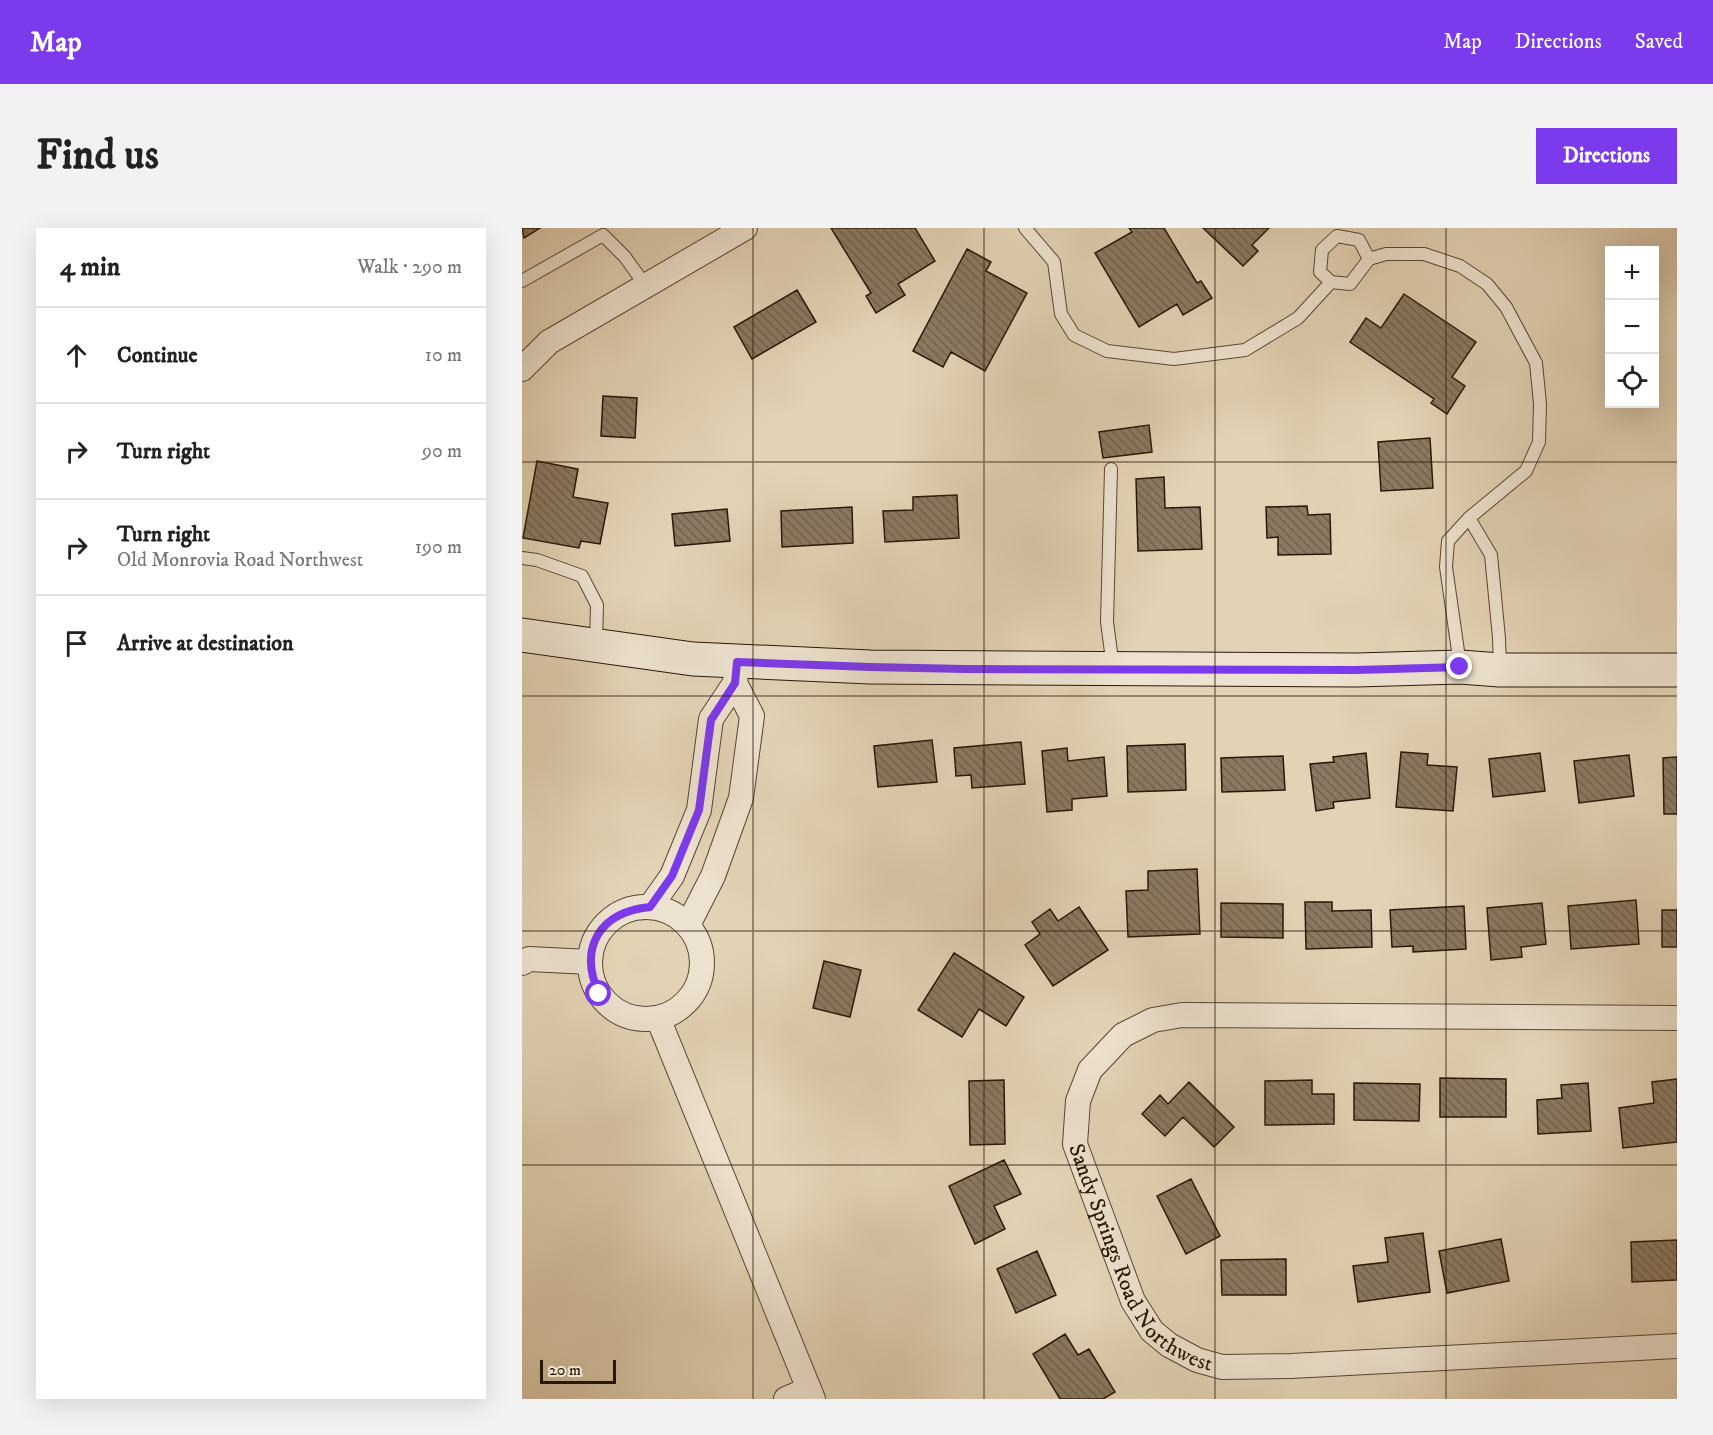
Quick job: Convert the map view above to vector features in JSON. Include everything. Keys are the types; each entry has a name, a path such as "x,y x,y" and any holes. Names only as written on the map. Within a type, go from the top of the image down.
{"street":[{"path":"522,369 549,342 745,228"},
{"path":"522,635 693,659 736,672 882,668 1357,670 1460,667 1500,670 1677,670"},
{"path":"650,907 672,876 699,810 711,720 736,672"},
{"path":"688,925 713,876 741,798 752,716 736,672"},
{"path":"650,907 677,916 688,925 698,939 702,954 702,971 697,987 687,1001 674,1011 658,1018 641,1018 625,1015 599,994 592,979 590,962 593,944 602,928 615,916 632,909 650,907"},
{"path":"522,963 529,959 590,962"},
{"name":"Sandy Springs Road Northwest","path":"1677,1018 1182,1015 1154,1020 1123,1035 1090,1070 1078,1101 1075,1144 1133,1301 1152,1331 1169,1345 1197,1360 1222,1367 1291,1366 1677,1346"},
{"path":"658,1018 811,1394 786,1399"}],"lane":[{"path":"1024,228 1054,262 1061,314 1074,335 1107,351 1174,359 1245,350 1298,318 1331,282"},
{"path":"1369,259 1359,240 1335,232 1322,250 1320,272 1331,282 1350,284 1369,259 1386,254 1424,254 1460,266 1488,284 1506,307 1536,363 1540,404 1539,442 1526,471 1469,518 1448,541 1446,567 1460,667"},
{"path":"522,281 603,235 625,256 645,285"},
{"path":"1111,469 1107,622 1113,668"},
{"path":"1469,518 1491,555 1500,670"},
{"path":"522,558 537,560 582,576 597,604 596,645"}],"building":[{"path":"522,228 540,228 524,238"},
{"path":"831,228 915,228 935,261 898,284 905,295 876,313 866,296 871,293"},
{"path":"1129,228 1164,228 1197,283 1201,281 1212,298 1183,315 1177,304 1139,327 1095,253 1132,232"},
{"path":"1203,228 1269,228 1252,245 1258,251 1243,266"},
{"path":"967,249 991,262 986,271 1027,293 985,371 951,352 943,367 913,351"},
{"path":"797,290 816,322 752,359 734,327"},
{"path":"1404,294 1476,342 1452,377 1465,386 1447,414 1431,403 1434,399 1350,342 1366,318 1381,328"},
{"path":"603,396 637,398 635,438 601,436"},
{"path":"1149,425 1152,452 1103,458 1099,432"},
{"path":"1430,438 1433,488 1381,491 1378,442"},
{"path":"537,461 578,469 573,497 608,503 600,544 581,541 579,548 523,538"},
{"path":"1164,477 1165,508 1200,507 1202,549 1138,551 1136,479"},
{"path":"957,495 959,538 885,542 883,511 913,510 913,497"},
{"path":"1307,506 1308,515 1330,514 1331,554 1278,555 1278,537 1267,538 1266,507"},
{"path":"852,507 853,543 782,547 781,511"},
{"path":"727,509 730,541 675,546 672,514"},
{"path":"932,740 937,782 878,787 874,746"},
{"path":"1021,742 1025,784 972,788 971,775 956,776 954,748"},
{"path":"1185,744 1186,790 1128,792 1127,746"},
{"path":"1067,748 1068,761 1104,757 1107,796 1072,799 1072,810 1047,812 1042,751"},
{"path":"1401,752 1428,754 1427,765 1457,767 1453,811 1396,807"},
{"path":"1366,753 1370,798 1333,802 1334,808 1316,811 1310,764 1334,762 1333,757"},
{"path":"1540,753 1545,791 1493,797 1489,759"},
{"path":"1629,755 1634,796 1579,803 1574,761"},
{"path":"1283,756 1285,790 1222,792 1221,758"},
{"path":"1677,757 1677,814 1664,814 1663,758"},
{"path":"1197,869 1200,934 1128,937 1126,891 1148,890 1148,871"},
{"path":"1636,900 1639,944 1571,949 1568,906"},
{"path":"1305,902 1332,902 1332,911 1371,910 1372,947 1306,949"},
{"path":"1221,903 1283,904 1283,938 1221,937"},
{"path":"1542,903 1546,944 1521,947 1522,957 1491,960 1487,908"},
{"path":"1464,906 1466,949 1413,952 1413,946 1392,947 1390,910"},
{"path":"1079,907 1108,950 1053,986 1025,945 1040,934 1032,922 1050,909 1058,921"},
{"path":"1662,910 1677,910 1677,947 1662,947"},
{"path":"954,953 1024,997 1006,1026 979,1009 962,1037 918,1010"},
{"path":"824,961 861,970 850,1017 813,1008"},
{"path":"1440,1078 1506,1079 1506,1117 1440,1117"},
{"path":"1677,1079 1677,1142 1623,1148 1619,1108 1654,1103 1652,1082"},
{"path":"1004,1080 1005,1144 970,1145 969,1081"},
{"path":"1312,1080 1312,1094 1334,1094 1334,1124 1265,1125 1265,1081"},
{"path":"1189,1082 1234,1127 1214,1147 1183,1117 1165,1136 1142,1114 1160,1095 1168,1104"},
{"path":"1354,1083 1420,1084 1419,1121 1354,1120"},
{"path":"1588,1083 1591,1131 1538,1134 1537,1100 1562,1098 1561,1085"},
{"path":"1004,1160 1021,1194 994,1206 1005,1229 975,1244 949,1186"},
{"path":"1191,1179 1220,1236 1186,1254 1157,1196"},
{"path":"1423,1233 1430,1292 1358,1302 1353,1266 1388,1262 1385,1238"},
{"path":"1501,1239 1509,1281 1447,1293 1439,1251"},
{"path":"1677,1240 1677,1280 1632,1282 1631,1242"},
{"path":"1037,1251 1056,1295 1016,1313 997,1269"},
{"path":"1286,1259 1286,1295 1222,1295 1221,1260"},
{"path":"1065,1334 1078,1355 1089,1349 1115,1392 1103,1399 1060,1399 1033,1354"}],"route":[{"path":"599,994 592,979 590,962 593,944 602,928 615,916 632,909 650,907 672,876 699,810 711,720 735,683 737,662 965,669 1357,670 1460,667"}]}
